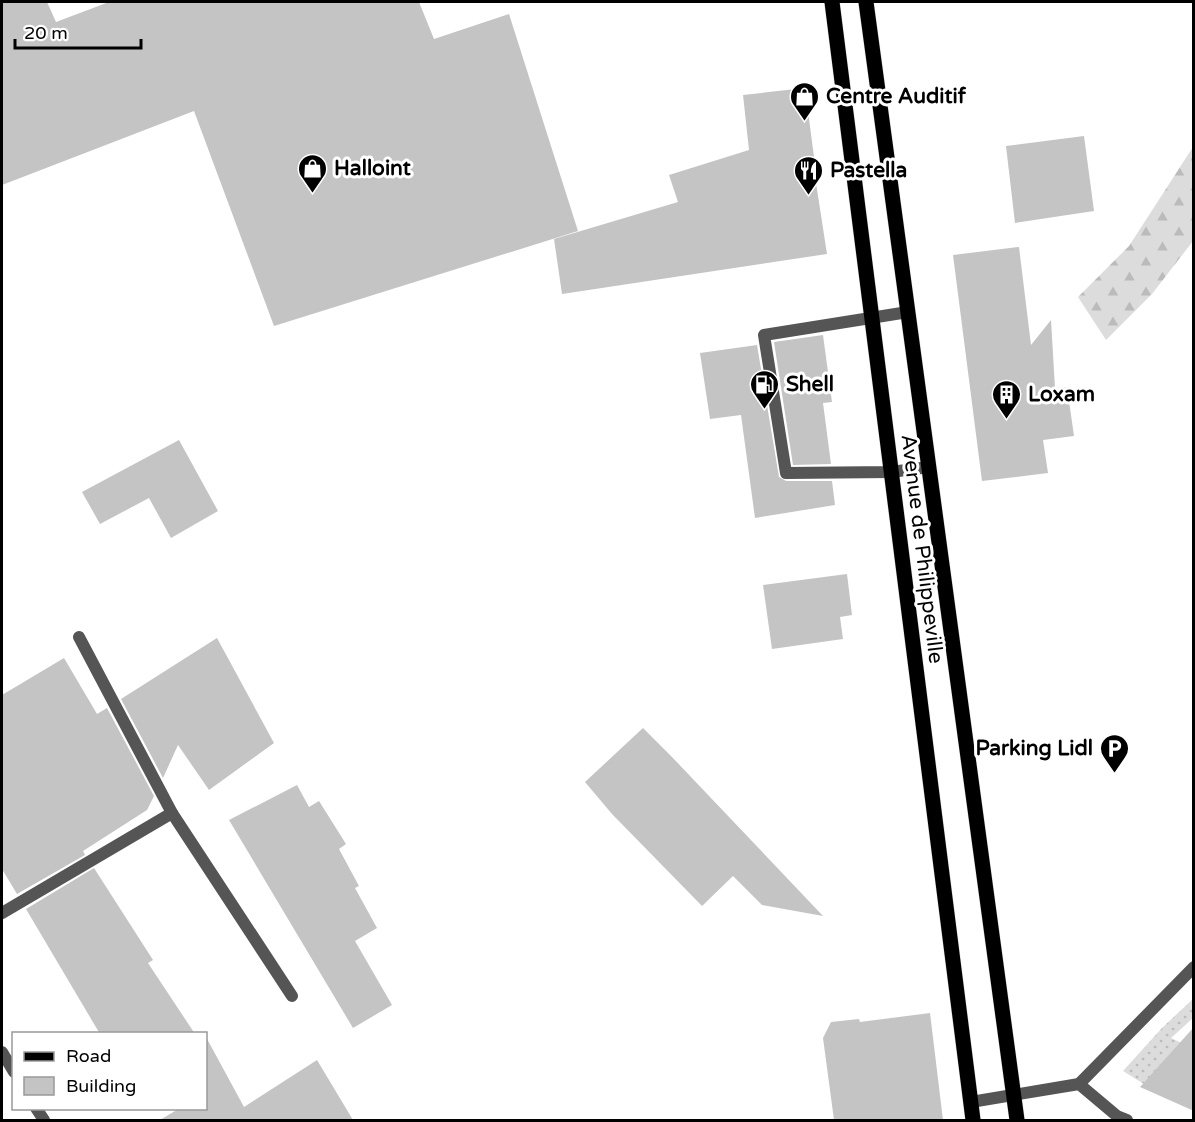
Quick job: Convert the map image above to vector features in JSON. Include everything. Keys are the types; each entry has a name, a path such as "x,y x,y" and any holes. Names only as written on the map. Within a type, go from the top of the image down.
{"main road":[{"name":"Avenue de Philippeville","path":"832,2 973,1120"},
{"name":"Avenue de Philippeville","path":"866,2 1017,1120"}],"street":[{"path":"908,312 764,335 786,473 891,472 929,467"},
{"path":"79,637 172,813 292,996"},
{"path":"2,913 172,813"},
{"path":"971,1102 1079,1084 1194,967"},
{"path":"2,1052 12,1069"},
{"path":"1079,1084 1117,1116 1127,1120"}],"green space":[{"path":"1193,147 1193,241 1152,294 1106,340 1078,297 1129,246"},
{"path":"1193,999 1193,1018 1171,1038 1192,1048 1168,1099 1123,1071 1162,1028"}],"building":[{"path":"2,2 47,2 56,22 109,2 419,2 434,39 509,14 578,231 274,326 194,111 2,185"},
{"path":"805,88 814,157 812,157 827,254 562,294 554,239 678,202 669,175 749,150 743,95"},
{"path":"1084,136 1094,211 1015,223 1006,146"},
{"path":"1019,247 1031,345 1051,320 1055,388 1067,387 1074,436 1043,440 1048,473 982,481 953,255"},
{"path":"823,335 832,402 823,403 831,464 793,465 774,342"},
{"path":"757,345 779,477 786,481 832,481 835,505 755,518 741,415 710,419 700,353"},
{"path":"179,440 218,511 171,538 149,498 100,524 82,492"},
{"path":"847,574 852,615 840,617 843,639 772,649 763,585"},
{"path":"217,638 274,743 209,790 178,745 163,778 121,699"},
{"path":"64,658 97,714 107,708 154,796 147,810 83,851 85,855 17,894 2,869 2,695"},
{"path":"643,728 823,916 762,905 733,876 702,906 612,814 585,782"},
{"path":"297,785 309,807 319,801 346,844 339,849 359,886 355,888 377,928 355,941 392,1005 353,1028 229,820"},
{"path":"94,868 153,960 148,963 194,1032 99,1032 26,909"},
{"path":"930,1013 943,1120 834,1120 823,1038 831,1022 859,1019 860,1022"},
{"path":"1194,1027 1194,1111 1140,1087"},
{"path":"207,1039 244,1107 317,1060 353,1120 160,1120 177,1110 207,1110"}],"place":[{"name":"Centre Auditif","path":"805,122"},
{"name":"Halloint","path":"313,194"},
{"name":"Pastella","path":"809,196"},
{"name":"Shell","path":"765,410"},
{"name":"Loxam","path":"1007,420"},
{"name":"Parking Lidl","path":"1114,774"}]}
